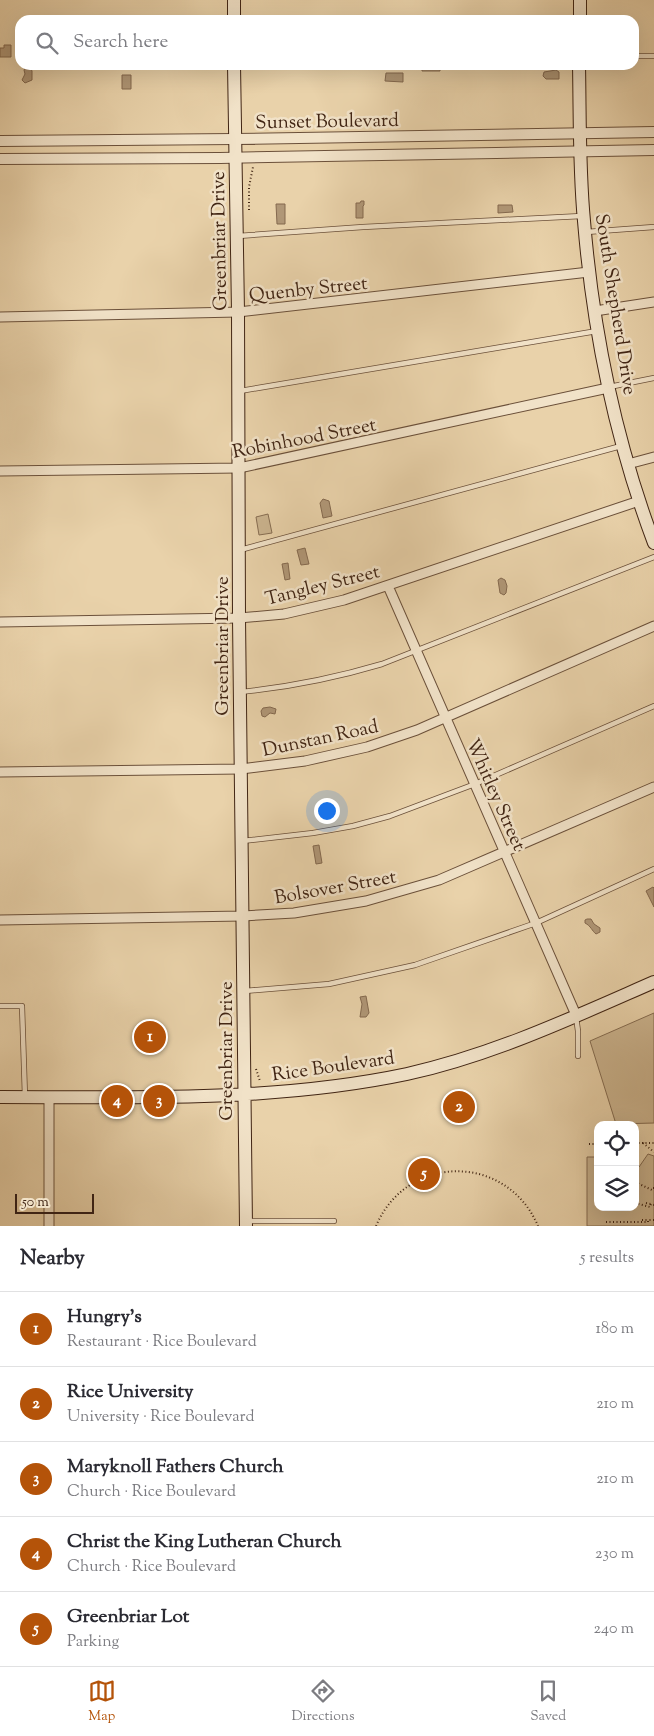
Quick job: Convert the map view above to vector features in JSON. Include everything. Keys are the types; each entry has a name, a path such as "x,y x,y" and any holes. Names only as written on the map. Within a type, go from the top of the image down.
{"main road":[{"path":"234,0 234,15"},
{"path":"580,0 580,15"},
{"name":"Greenbriar Drive","path":"234,70 246,1224"},
{"name":"South Shepherd Drive","path":"580,70 580,152 583,216 594,310 608,388 639,501 654,541"},
{"name":"Rice Boulevard","path":"0,1098 244,1095 318,1089 406,1074 454,1062 514,1042 654,982"}],"street":[{"name":"Sunset Boulevard","path":"0,141 654,132"},
{"name":"Sunset Boulevard","path":"0,159 236,158 654,150"},
{"name":"Quenby Street","path":"0,317 238,312 589,272"},
{"path":"594,310 654,302"},
{"name":"Robinhood Street","path":"0,471 239,468 608,388"},
{"path":"628,464 654,456"},
{"name":"Tangley Street","path":"0,622 239,618 284,614 344,600 388,586 639,501"},
{"name":"Whitley Street","path":"388,586 576,1015"},
{"name":"Dunstan Road","path":"0,772 241,769 305,761 367,747 417,730 654,626"},
{"name":"Bolsover Street","path":"0,920 243,916 294,913 366,901 440,880 654,787"},
{"path":"49,1097 49,1226"}],"lane":[{"path":"639,56 654,56"},
{"path":"237,236 363,227 583,216"},
{"path":"585,232 654,227"},
{"path":"238,392 598,331"},
{"path":"608,388 654,378"},
{"path":"239,551 623,445"},
{"path":"240,693 281,688 336,677 382,664 654,557"},
{"path":"242,841 353,826 408,810 475,784 654,706"},
{"path":"244,991 329,984 415,965 536,923 654,869"},
{"path":"0,1006 22,1006 25,1097"},
{"path":"576,1015 578,1056"},
{"path":"246,1224 334,1222"}],"path":[{"path":"639,1143 654,1143"},
{"path":"643,1143 654,1152"},
{"path":"589,1144 594,1144"},
{"path":"376,1226 384,1210 407,1187 418,1180 437,1173 456,1170 478,1173 502,1183 521,1199 530,1210 538,1226"},
{"path":"639,1183 654,1189"},
{"path":"646,1203 652,1205"},
{"path":"639,1205 650,1207 652,1205"},
{"path":"642,1220 654,1220"},
{"path":"606,1222 648,1222 648,1220"}],"shaded area":[{"path":"4,45 11,45 11,57 0,57 0,48 4,48"},
{"path":"24,70 32,70 32,80 25,83 22,80 25,74"},
{"path":"422,70 440,70 440,71"},
{"path":"556,70 559,72 559,79 546,79 543,76 544,72"},
{"path":"386,73 403,73 403,82 385,81"},
{"path":"122,75 131,75 131,89 122,89"},
{"path":"364,201 363,218 356,218 356,203"},
{"path":"276,204 285,204 285,224 277,224"},
{"path":"498,205 512,205 513,212 498,213"},
{"path":"323,499 329,501 332,516 323,518 320,503"},
{"path":"268,514 272,533 259,535 256,517"},
{"path":"305,548 309,564 301,565 297,550"},
{"path":"288,563 290,579 285,580 282,564"},
{"path":"501,578 505,580 507,586 504,595 500,593 498,580"},
{"path":"270,707 276,709 275,714 270,713 265,717 262,716 261,711 263,708"},
{"path":"319,845 322,863 316,864 313,846"},
{"path":"654,888 654,907 646,891"},
{"path":"587,919 591,919 600,928 600,932 596,934 585,923"},
{"path":"366,996 369,1013 366,1017 360,1017 362,1004 360,997"},
{"path":"654,1013 654,1123 615,1121 590,1041"},
{"path":"648,1154 654,1156 654,1226 587,1226 587,1157 594,1157 594,1211 639,1211 639,1167"}],"place":[{"name":"Hungry's","path":"150,1037"},
{"name":"Christ the King Lutheran Church","path":"117,1101"},
{"name":"Maryknoll Fathers Church","path":"159,1101"},
{"name":"Rice University","path":"459,1107"},
{"name":"Greenbriar Lot","path":"424,1174"}]}
